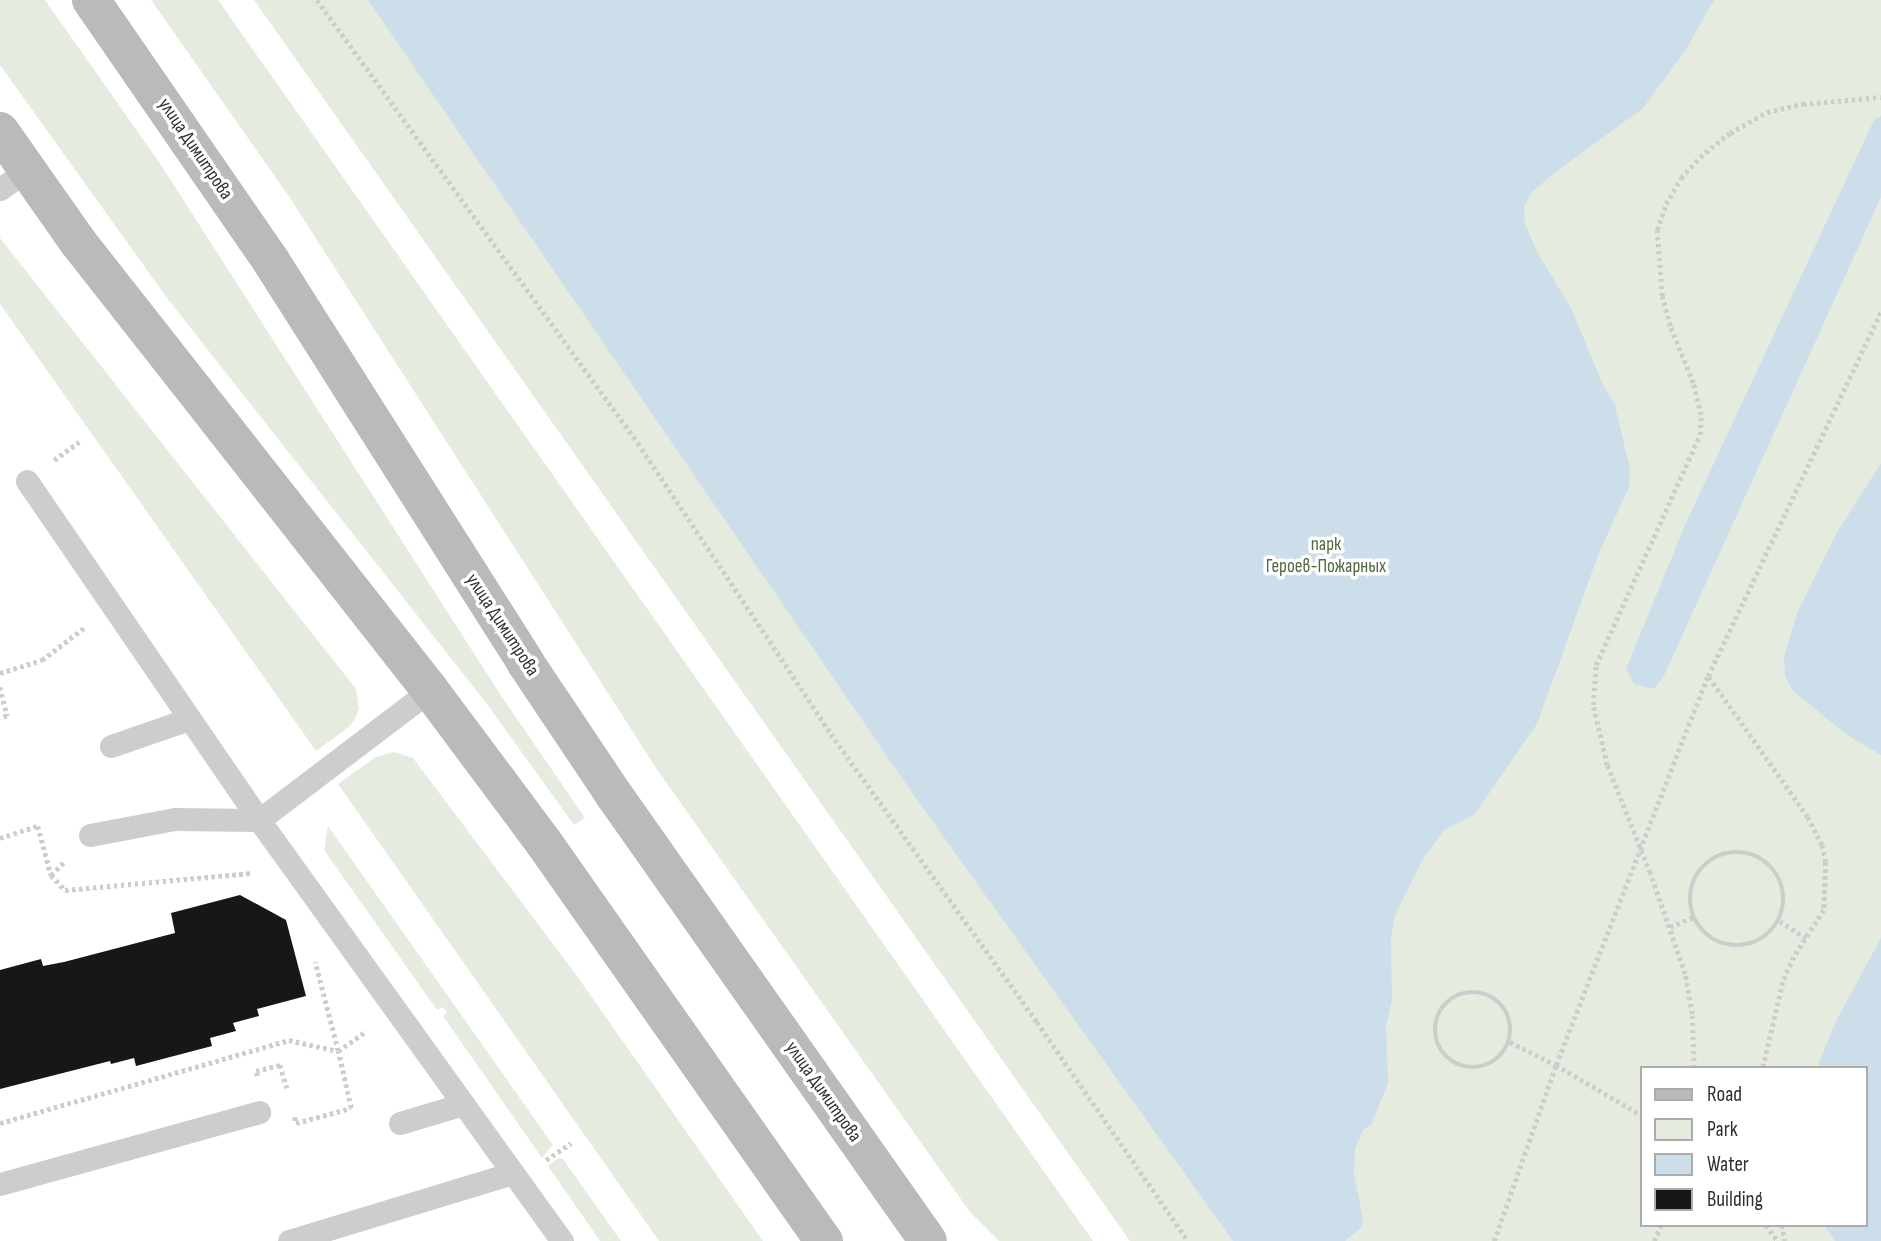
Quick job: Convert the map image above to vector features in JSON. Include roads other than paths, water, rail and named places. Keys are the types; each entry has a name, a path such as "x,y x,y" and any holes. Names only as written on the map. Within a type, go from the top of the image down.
{"street":[{"name":"улица Димитрова","path":"91,0 271,261 525,662 614,796 928,1241"},
{"path":"0,131 14,179 78,242 430,690 544,844 824,1241"}],"lane":[{"path":"27,481 259,820 562,1241"},
{"path":"90,835 175,819 259,820 430,690"},
{"path":"111,746 189,719"},
{"path":"400,1123 463,1104"},
{"path":"0,1184 259,1112"},
{"path":"289,1241 513,1173"}],"water":[{"name":"парк Героев-Пожарных","path":"368,0 1714,0 1685,51 1643,108 1552,175 1532,192 1524,206 1525,223 1536,250 1571,308 1603,385 1615,405 1630,469 1629,487 1599,553 1537,724 1474,815 1444,830 1422,861 1395,915 1391,939 1392,1000 1386,1026 1388,1083 1371,1125 1363,1130 1355,1149 1354,1174 1363,1219 1361,1228 1345,1241 1233,1241 915,797"},
{"path":"1881,116 1881,197 1663,678 1653,689 1634,684 1626,669 1685,525 1874,120"},
{"path":"1881,463 1881,755 1847,735 1792,690 1785,676 1784,657 1797,613 1836,534"},
{"path":"1881,938 1881,1241 1835,1241 1825,1227 1867,1227 1867,1066 1818,1066 1836,1021"}]}
